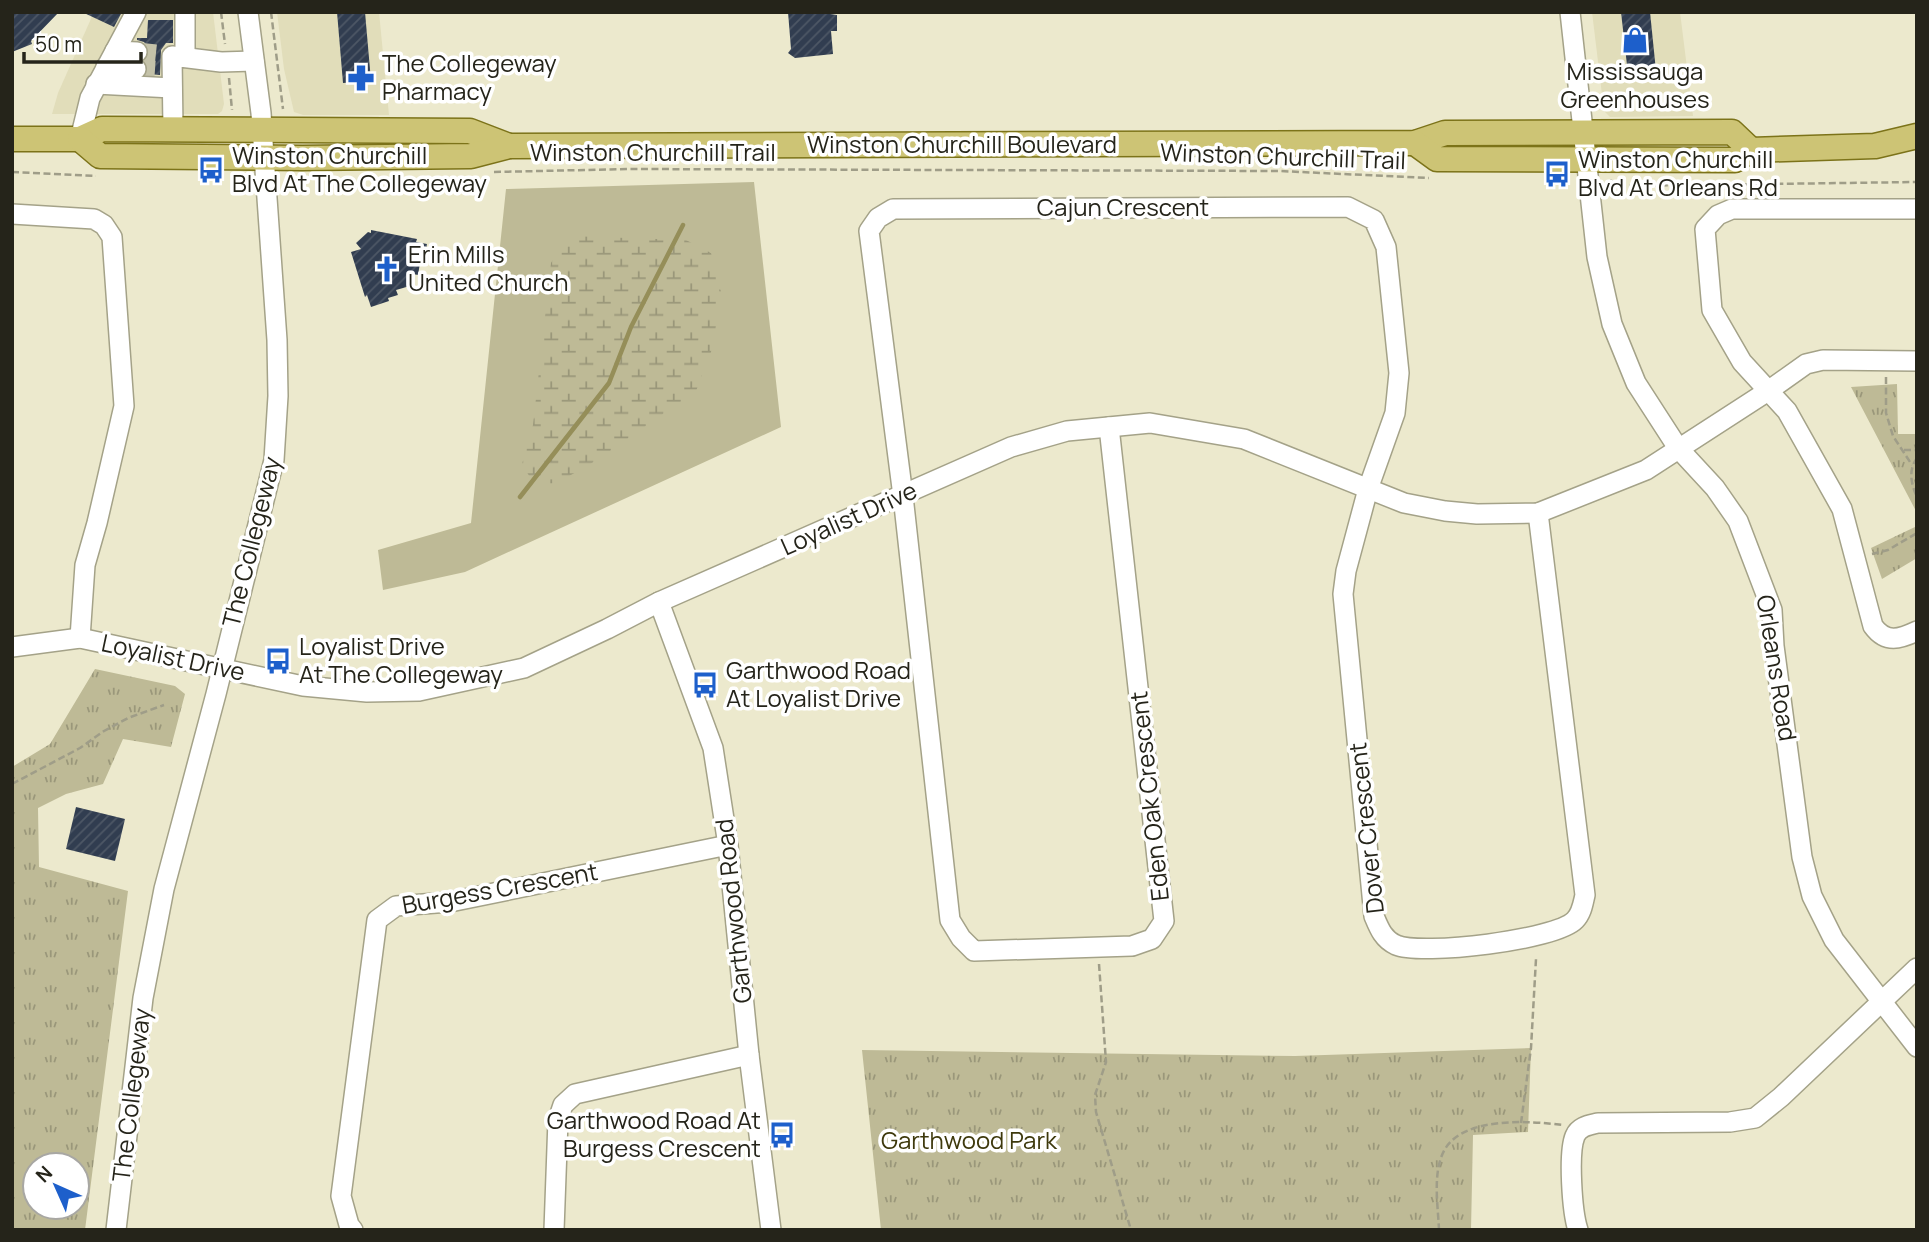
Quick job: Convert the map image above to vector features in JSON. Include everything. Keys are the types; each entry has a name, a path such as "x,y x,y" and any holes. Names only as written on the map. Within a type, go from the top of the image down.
{"main road":[{"name":"Winston Churchill Boulevard","path":"12,139 80,139 102,130 470,131 509,146"},
{"name":"Winston Churchill Boulevard","path":"80,139 100,156 263,158 471,156 509,146 1415,144 1445,133 1732,132 1751,150"},
{"name":"Winston Churchill Boulevard","path":"1415,144 1437,159 1735,160 1751,150 1875,146 1917,136"},
{"name":"Winston Churchill Boulevard","path":"1875,146 1917,156"}],"street":[{"path":"80,139 90,97 136,12"},
{"path":"173,129 172,66 186,12"},
{"name":"The Collegeway","path":"116,1230 143,998 164,889 270,482 276,439 279,372 262,130 248,12"},
{"name":"Orleans Road","path":"1570,12 1597,257 1612,324 1636,383 1678,448 1716,488 1738,521 1772,610 1774,646 1802,857 1812,897 1834,940 1884,1001 1917,1047"},
{"path":"110,59 136,61"},
{"path":"96,84 172,66 254,61"},
{"name":"Cajun Crescent","path":"903,496 869,231 878,218 893,209 1348,207 1374,220 1386,247 1399,373 1395,413 1368,489"},
{"path":"1917,209 1732,209 1718,215 1705,229 1712,310 1742,362 1787,411 1842,509 1874,626 1878,633 1899,640 1917,631"},
{"path":"12,214 94,219 104,225 112,237 124,406 85,565 80,638"},
{"name":"Loyalist Drive","path":"12,647 80,638 303,686 368,692 419,691 524,668 659,602 1011,447 1067,431 1150,422 1244,439 1404,503 1445,512 1538,513 1646,470 1806,364 1823,360 1917,361"},
{"name":"Eden Oak Crescent","path":"903,496 950,920 961,938 974,951 1132,946 1152,939 1164,921 1109,427"},
{"name":"Dover Crescent","path":"1368,489 1346,571 1343,594 1374,916 1381,933 1395,945 1408,948 1475,946 1537,937 1574,921 1582,908 1585,895 1538,513"},
{"name":"Garthwood Road","path":"659,602 713,748 728,845 749,1055 771,1230"},
{"name":"Burgess Crescent","path":"353,1230 349,1225 341,1196 377,920 396,906 450,902 728,845"},
{"path":"1578,1230 1573,1217 1572,1186 1573,1145 1580,1129 1598,1123 1730,1122 1755,1118 1772,1106 1917,968"},
{"path":"554,1230 558,1120 563,1105 575,1094 749,1055"}],"path":[{"path":"271,12 284,114"},
{"name":"Winston Churchill Trail","path":"484,172 629,169 1265,171 1433,178"},
{"path":"1610,180 1620,186 1917,182"},
{"path":"1887,361 1886,414 1893,436 1912,465"},
{"path":"1904,450 1917,450"},
{"path":"1917,458 1912,465 1911,477 1917,497"},
{"path":"1855,558 1888,550 1917,533"},
{"path":"12,784 80,748 104,730 164,705"},
{"path":"1097,947 1106,1062 1095,1095 1096,1112 1131,1230"},
{"path":"1521,1123 1531,1048 1536,959"},
{"path":"1439,1230 1438,1179 1444,1150 1457,1135 1475,1126 1521,1123 1561,1124 1580,1129"}],"shaded area":[{"path":"94,12 213,12 224,104 222,111 218,114 52,114 58,93"},
{"path":"277,12 379,12 389,115 303,115 294,112 284,69"},
{"path":"1592,12 1680,12 1693,116 1610,117 1604,111"}],"green space":[{"path":"754,182 781,427 465,572 383,590 378,550 471,523 506,189"},
{"path":"567,236 686,240 711,253 722,296 711,352 696,391 597,460 557,483 534,484 522,464 533,425 551,263"},
{"path":"1897,384 1898,434 1917,434 1917,513 1851,387"},
{"path":"1917,526 1917,558 1882,579 1871,548"},
{"path":"95,669 175,686 185,694 171,747 123,739 103,784 66,794 38,808 39,867 128,891 91,1183 91,1151 21,1151 21,1221 86,1221 85,1230 12,1230 12,767 50,744"},
{"name":"Garthwood Park","path":"1531,1048 1528,1132 1473,1135 1471,1230 881,1230 862,1050 1295,1056"}],"building":[{"path":"12,12 59,12 31,41 32,44 12,52"},
{"path":"82,12 122,12 114,27"},
{"path":"337,12 365,12 371,81 343,83"},
{"path":"788,12 837,15 837,31 831,31 833,54 795,58 788,53 791,49"},
{"path":"1621,12 1650,12 1656,71 1628,74"},
{"path":"148,20 173,20 173,43 166,43 161,50 160,75 147,74 145,61 149,53 148,47 137,40 147,38"},
{"name":"Erin Mills United Church","path":"371,230 417,239 416,242 427,244 424,264 420,263 418,275 413,274 410,286 396,290 398,295 388,298 389,301 371,307 367,295 365,297 351,252 361,249 356,243 368,232 371,233"},
{"path":"76,807 125,819 115,861 66,849"}],"waterway":[{"path":"520,497 609,383 631,327 683,225"}],"tunnel":[{"path":"137,52 165,55"},
{"path":"136,69 165,71"}],"place":[{"name":"Mississauga Greenhouses","path":"1635,40"},
{"name":"The Collegeway Pharmacy","path":"361,78"},
{"name":"Winston Churchill Blvd At The Collegeway","path":"211,170"},
{"name":"Winston Churchill Blvd At Orleans Rd","path":"1557,174"},
{"name":"Erin Mills United Church","path":"387,269"},
{"name":"Loyalist Drive At The Collegeway","path":"278,661"},
{"name":"Garthwood Road At Loyalist Drive","path":"705,685"},
{"name":"Garthwood Road At Burgess Crescent","path":"782,1135"}]}
